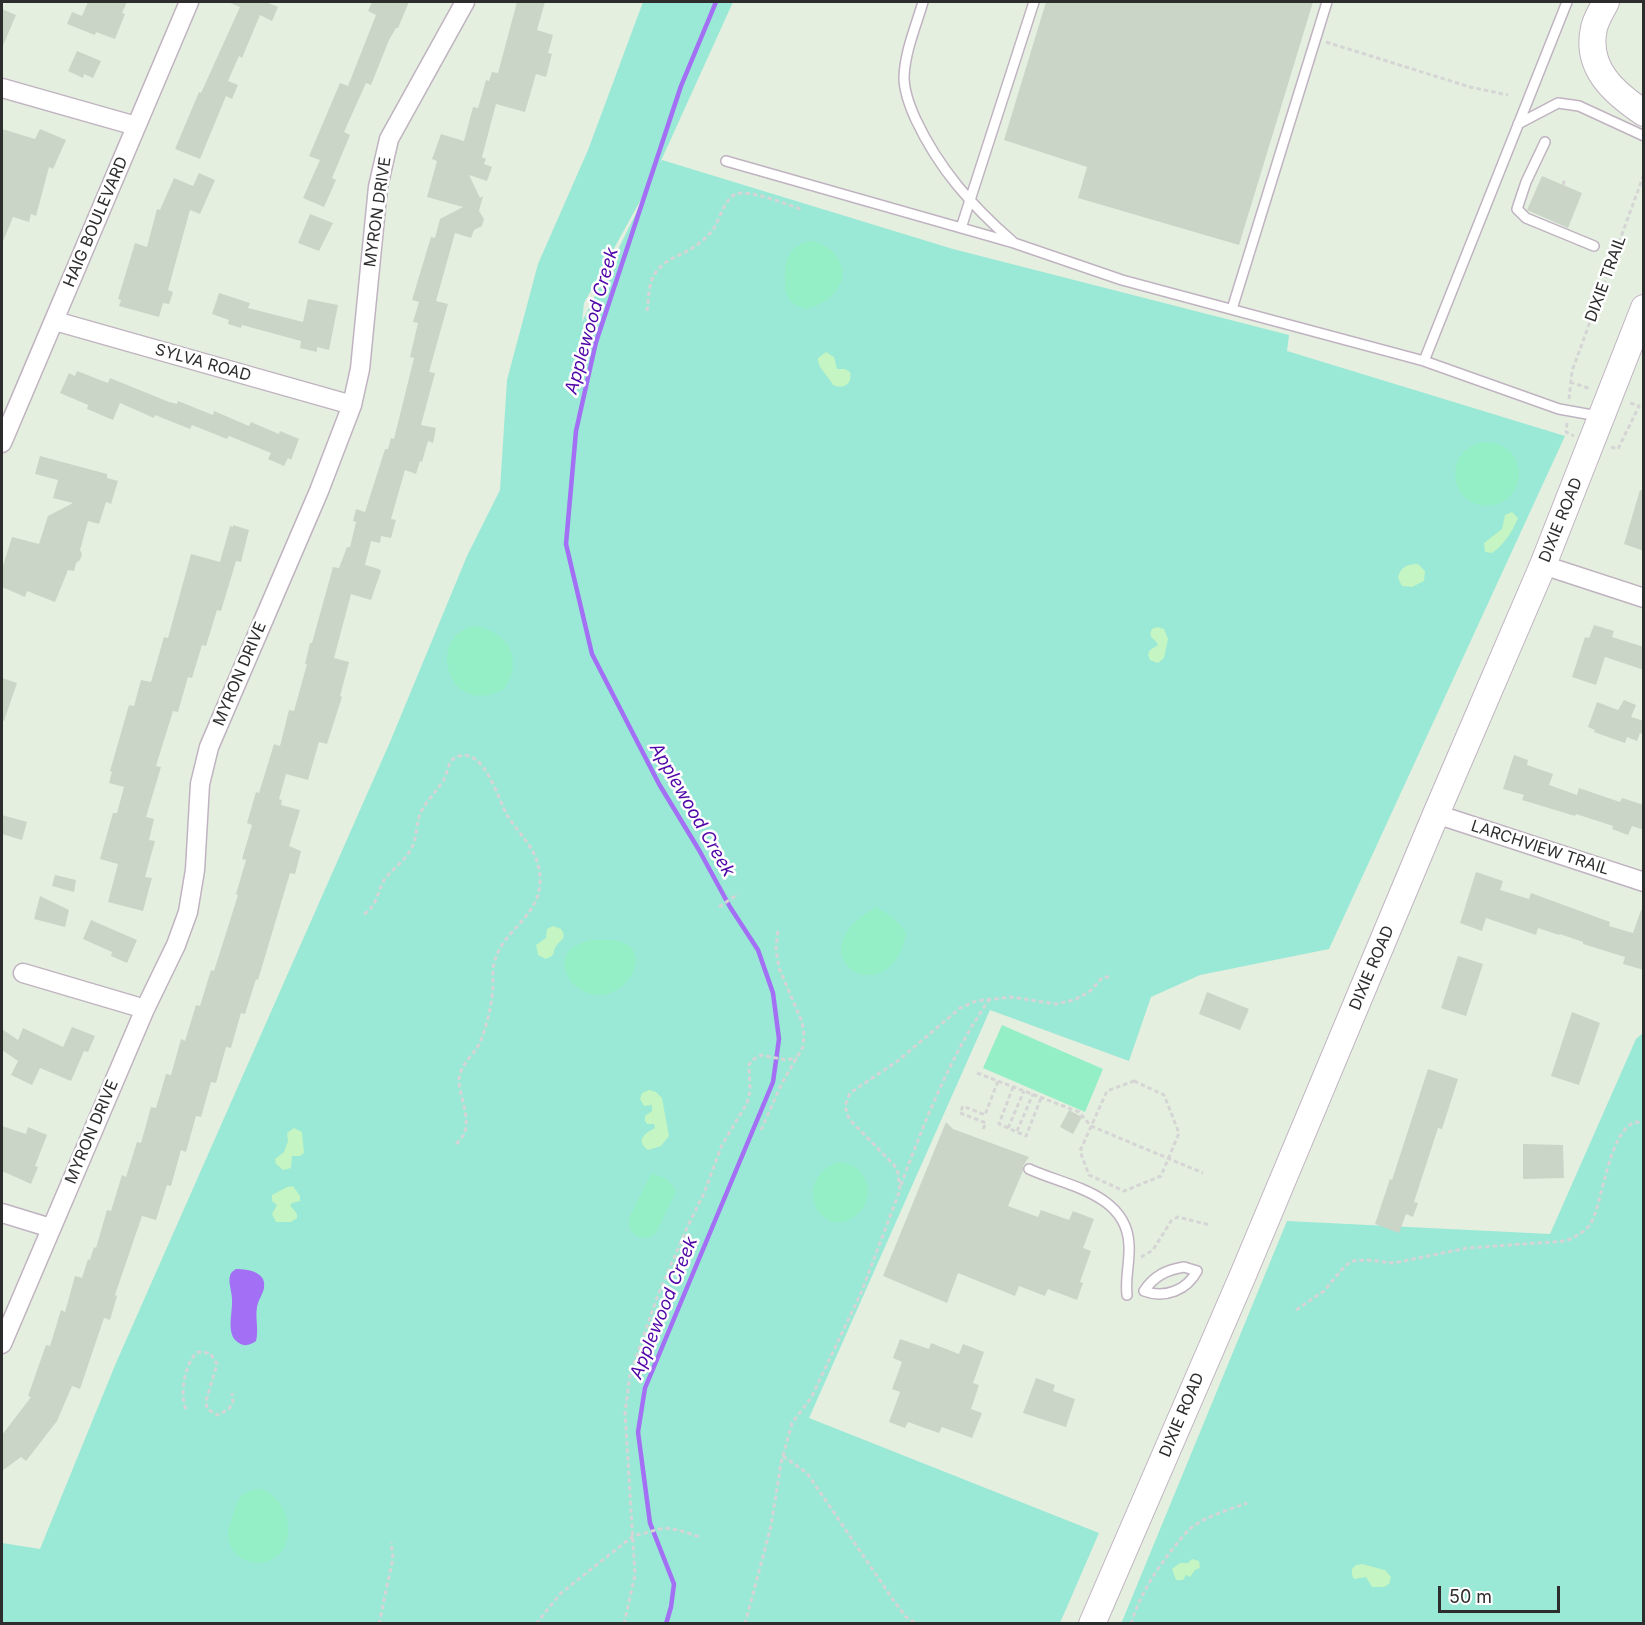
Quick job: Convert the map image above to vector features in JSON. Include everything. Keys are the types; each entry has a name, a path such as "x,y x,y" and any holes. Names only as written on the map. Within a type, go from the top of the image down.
{"main road":[{"path":"1606,2 1594,28 1594,52 1599,69 1611,89 1644,113"},
{"name":"DIXIE ROAD","path":"1092,1623 1243,1275 1543,565 1644,308"}],"street":[{"name":"HAIG BOULEVARD","path":"2,443 189,2"},
{"name":"MYRON DRIVE","path":"2,1344 145,1009 176,945 188,912 195,870 200,784 209,747 318,491 352,405 360,369 378,187 389,139 465,2"},
{"path":"2,87 136,126"},
{"name":"SYLVA ROAD","path":"54,321 352,405"},
{"path":"1543,565 1644,598"},
{"name":"LARCHVIEW TRAIL","path":"1436,814 1644,882"},
{"path":"23,974 145,1009"},
{"path":"2,1213 51,1228"}],"lane":[{"path":"923,2 907,53 904,78 909,104 927,145 957,187 1014,243"},
{"path":"961,228 1034,2"},
{"path":"1232,309 1327,2"},
{"path":"1424,361 1567,2"},
{"path":"1518,124 1558,103 1579,106 1644,135"},
{"path":"1545,142 1517,209 1526,218 1593,246"},
{"path":"726,161 1014,243 1122,280 1424,361 1559,409 1602,417"},
{"path":"1029,1169 1086,1190 1114,1209 1126,1226 1129,1245 1127,1296"},
{"path":"1184,1267 1197,1271 1192,1279 1177,1291 1153,1295 1144,1291 1150,1282 1170,1270 1184,1267"}],"path":[{"path":"1315,42 1327,42 1470,87 1508,95"},
{"name":"DIXIE TRAIL","path":"1569,385 1644,174"},
{"path":"1563,185 1565,179"},
{"path":"647,311 651,283 655,273 663,264 694,247 712,231 729,201 735,195 742,193 776,199 803,210"},
{"path":"1591,444 1618,449 1638,406"},
{"path":"364,914 373,907 384,880 410,853 421,813 445,778 449,762 455,757 471,756 488,774 506,813 535,853 540,882 533,906 495,958 486,1027 479,1045 467,1060 459,1079 465,1120 464,1133 456,1145"},
{"path":"719,908 738,894"},
{"path":"761,1130 782,1083 803,1047 802,1022 779,968 776,949 778,930"},
{"path":"900,1190 898,1173 894,1165 849,1119 846,1113 847,1099 850,1094 899,1060 960,1008 976,1001 1011,997 1056,1004 1074,1000 1089,992 1103,977 1111,977"},
{"path":"745,1623 771,1526 783,1456 792,1423 811,1398 861,1293 912,1155 970,1026 988,1000"},
{"path":"624,1623 635,1575 625,1412 630,1376 658,1295 704,1193 722,1145 747,1103 750,1091 749,1065 752,1060 761,1055 786,1060 797,1058"},
{"path":"977,1073 1079,1112 1091,1126 1203,1173"},
{"path":"983,1129 986,1124 960,1113 963,1106 984,1115 998,1081"},
{"path":"1134,1081 1164,1095 1179,1133 1168,1158 1161,1176 1124,1191 1089,1175 1080,1151 1107,1091 1134,1081"},
{"path":"1013,1087 999,1124 1026,1136 1041,1098"},
{"path":"1008,1128 1024,1091"},
{"path":"1016,1132 1033,1094"},
{"path":"1296,1310 1324,1291 1352,1261 1394,1263 1467,1248 1566,1241 1576,1236 1592,1222 1607,1166 1625,1129 1635,1122 1644,1124"},
{"path":"1127,1266 1153,1250 1171,1221 1178,1217 1210,1225"},
{"path":"186,1409 182,1397 189,1364 198,1352 210,1353 217,1364 206,1401 207,1409 218,1415 225,1412 233,1402 232,1393"},
{"path":"783,1456 807,1473 894,1601 906,1617 917,1623"},
{"path":"1131,1623 1149,1582 1191,1528 1246,1503"},
{"path":"536,1623 560,1594 633,1536 664,1528 678,1530 700,1538"},
{"path":"379,1623 392,1564 391,1542"}],"shaded area":[{"path":"643,2 733,2 660,163 662,160 953,249 1289,335 1287,351 1565,436 1329,949 1200,975 1151,997 1129,1061 990,1010 809,1418 1099,1533 1060,1623 2,1623 2,1543 40,1549 116,1363 390,742 467,556 500,490 507,380 538,264 588,150","holes":["651,183 582,322 584,303"]},
{"path":"808,241 822,245 835,254 843,274 841,282 831,296 816,306 805,309 794,304 788,297 785,272 792,251"},
{"path":"1487,442 1510,451 1519,474 1510,497 1487,506 1464,497 1455,474 1464,451"},
{"path":"476,626 497,634 510,649 513,658 513,668 504,689 484,695 468,693 456,685 449,672 447,657 451,643 460,632"},
{"path":"876,907 893,918 906,933 897,958 883,972 867,975 853,970 843,959 842,944 852,926"},
{"path":"590,940 619,941 630,947 634,953 636,963 632,974 614,991 601,995 588,993 577,987 569,978 565,967 566,957 573,947"},
{"path":"1002,1025 1103,1069 1085,1112 983,1068"},
{"path":"1643,1033 1643,1623 1121,1624 1287,1221 1550,1234 1636,1039"},
{"path":"840,1162 858,1169 865,1179 868,1190 867,1200 862,1209 847,1221 837,1222 819,1212 815,1205 813,1189 825,1169"},
{"path":"651,1174 666,1179 676,1192 656,1233 641,1238 633,1233 629,1218"},
{"path":"236,1269 256,1272 263,1278 264,1283 257,1307 256,1341 247,1345 235,1339 231,1329 230,1278"},
{"path":"259,1489 274,1496 284,1510 288,1536 280,1553 272,1560 252,1562 235,1553 228,1533 236,1504 244,1494"}],"sand":[{"path":"826,352 834,357 837,369 850,372 849,383 840,387 833,385 818,362 818,358"},
{"path":"1512,512 1518,518 1507,538 1492,553 1485,552 1484,543 1502,529 1505,515"},
{"path":"1418,564 1425,571 1424,581 1412,587 1402,586 1398,578 1400,571 1407,566"},
{"path":"1157,627 1164,629 1168,639 1164,658 1158,663 1150,660 1148,655 1150,650 1158,645 1151,637 1152,629"},
{"path":"553,926 561,929 564,935 552,956 546,959 538,955 536,945 546,938 547,929"},
{"path":"649,1090 656,1092 662,1098 669,1136 661,1146 648,1150 642,1140 655,1128 654,1124 647,1124 645,1121 645,1116 652,1111 652,1105 644,1106 640,1099 642,1093"},
{"path":"294,1128 302,1132 304,1153 300,1156 292,1156 291,1168 283,1170 276,1164 275,1159 284,1152 288,1141 287,1133"},
{"path":"293,1186 300,1196 300,1201 290,1205 297,1214 297,1218 291,1222 276,1222 272,1214 277,1205 272,1201 272,1195"},
{"path":"1192,1559 1199,1561 1200,1568 1195,1570 1190,1577 1186,1575 1183,1580 1176,1580 1172,1569"},
{"path":"1362,1564 1385,1570 1391,1577 1389,1584 1384,1587 1372,1587 1366,1577 1354,1579 1352,1569"}],"building":[{"path":"88,2 127,2 115,39 96,32 95,35 67,24 72,12 82,16"},
{"path":"228,2 266,2 278,7 272,21 260,15 242,58 239,56 228,81 238,85 232,99 226,96 200,159 175,149 199,92 201,93 240,7"},
{"path":"372,2 409,2 398,28 389,40 371,85 366,83 344,132 350,135 332,178 336,180 324,207 303,198 320,160 309,156 340,83 348,86 376,15 368,11"},
{"path":"517,2 545,2 537,30 553,35 548,53 552,54 546,77 536,74 525,112 496,104 482,157 486,159 484,164 492,167 487,181 469,175 480,198 483,196 479,211 484,219 482,226 474,230 471,238 455,233 436,301 448,304 429,372 435,373 421,425 436,428 433,443 428,441 416,474 405,470 391,519 396,520 391,538 381,536 380,543 371,541 365,565 381,571 371,600 351,594 334,658 349,662 340,696 342,697 327,744 319,742 308,780 286,774 279,799 282,800 281,805 300,810 289,846 301,851 295,874 290,873 258,980 256,979 245,1014 241,1013 231,1048 226,1047 216,1083 211,1082 201,1117 196,1116 186,1152 181,1150 171,1186 167,1185 156,1220 142,1216 115,1295 117,1296 110,1320 104,1318 80,1389 72,1386 57,1421 26,1461 21,1457 2,1471 2,1435 31,1397 28,1396 46,1345 50,1346 61,1310 65,1312 75,1276 82,1278 88,1259 90,1260 94,1247 96,1248 107,1210 111,1211 122,1175 126,1177 137,1142 141,1143 151,1107 156,1108 166,1074 171,1075 181,1039 185,1041 196,1005 200,1006 211,970 214,971 238,895 236,894 246,860 242,859 252,825 247,823 256,792 259,793 274,744 280,746 289,710 294,711 307,664 305,664 310,643 312,643 333,567 339,568 347,547 350,547 356,522 353,521 356,509 365,512 385,449 388,449 391,438 394,439 414,358 410,357 418,323 413,322 419,302 412,300 431,237 435,238 440,219 463,207 427,197 437,161 432,159 441,134 464,141 473,107 478,108 486,80 489,81 492,72 498,73"},
{"path":"1046,2 1313,2 1239,245 1078,198 1087,167 1004,140"},
{"path":"2,9 16,15 2,48"},
{"path":"77,51 101,61 93,78 84,74 83,78 68,71"},
{"path":"2,129 35,139 40,129 66,140 53,169 49,167 36,216 31,214 29,222 13,217 2,244"},
{"path":"199,173 215,180 200,214 190,210 168,290 173,292 169,304 163,303 159,317 119,306 121,300 118,299 135,243 147,247 157,209 160,210 174,178 193,186"},
{"path":"1542,176 1582,193 1568,228 1527,210"},
{"path":"310,214 333,223 319,251 298,243"},
{"path":"219,293 250,303 248,308 303,322 308,299 338,305 329,350 317,347 317,352 300,348 301,341 242,325 241,328 228,324 229,320 212,314"},
{"path":"77,371 108,383 110,378 169,402 177,404 178,401 213,415 214,411 249,426 251,422 279,434 280,431 299,439 291,460 288,458 284,466 268,459 271,453 229,436 227,439 192,425 190,429 155,415 154,418 120,403 113,420 87,409 88,405 60,393 69,373 75,376"},
{"path":"40,456 107,474 107,478 118,481 111,504 106,502 99,524 88,521 80,550 82,554 80,560 76,563 74,571 68,570 55,602 27,591 25,597 2,587 2,569 12,537 39,544 48,516 73,503 53,498 58,480 35,474"},
{"path":"1640,490 1644,491 1644,551 1624,544"},
{"path":"233,525 249,530 241,562 236,561 221,611 217,610 206,646 202,645 192,678 188,677 178,712 173,711 156,766 161,767 146,817 154,819 149,840 155,841 145,877 152,878 143,911 108,902 118,864 100,859 113,813 117,813 124,787 109,783 112,772 110,771 129,705 134,706 141,680 151,682 164,637 168,638 191,554 220,562 230,526 233,527"},
{"path":"1594,625 1614,631 1612,637 1644,647 1644,670 1605,657 1596,685 1572,677 1585,637 1589,638"},
{"path":"2,678 17,683 4,721 2,720"},
{"path":"1624,700 1636,705 1631,717 1644,721 1644,735 1640,733 1637,741 1627,737 1625,743 1594,732 1595,730 1588,727 1597,702 1618,710"},
{"path":"1514,755 1528,760 1527,765 1553,774 1549,785 1577,795 1579,788 1620,802 1622,798 1644,805 1644,830 1632,826 1628,835 1612,829 1613,826 1522,800 1524,795 1503,789"},
{"path":"2,815 27,822 22,840 2,834"},
{"path":"1476,872 1503,881 1500,890 1529,899 1531,893 1610,922 1609,926 1633,933 1641,910 1644,910 1644,970 1623,964 1625,957 1538,928 1536,935 1486,918 1482,931 1460,923"},
{"path":"55,875 76,880 74,892 52,886"},
{"path":"40,896 69,910 65,927 34,919"},
{"path":"91,920 137,940 127,963 111,956 112,952 83,939"},
{"path":"1458,956 1483,964 1466,1016 1441,1008"},
{"path":"1207,992 1249,1009 1240,1030 1199,1014"},
{"path":"1572,1012 1600,1023 1579,1085 1551,1076"},
{"path":"72,1027 95,1036 88,1052 84,1051 71,1081 40,1068 32,1085 11,1075 18,1061 2,1050 2,1029 18,1040 23,1028 63,1047"},
{"path":"1428,1069 1458,1079 1442,1129 1438,1128 1414,1202 1418,1203 1413,1217 1406,1214 1399,1233 1375,1224 1390,1179 1392,1180"},
{"path":"1069,1110 1082,1117 1073,1134 1060,1127"},
{"path":"946,1122 953,1129 1029,1157 1023,1166 1008,1206 1038,1217 1041,1210 1069,1220 1073,1211 1094,1219 1083,1248 1091,1251 1080,1282 1083,1283 1077,1300 1048,1289 1045,1296 1019,1286 1015,1296 958,1273 947,1303 883,1276"},
{"path":"2,1126 26,1134 28,1127 47,1135 31,1184 2,1171"},
{"path":"1523,1144 1563,1145 1564,1178 1523,1179"},
{"path":"900,1339 929,1349 931,1343 959,1354 963,1344 984,1352 973,1383 979,1385 971,1409 982,1413 972,1438 942,1427 939,1433 908,1422 905,1428 889,1422 900,1392 892,1389 902,1362 893,1358"},
{"path":"1036,1378 1055,1385 1053,1391 1075,1399 1066,1427 1023,1413"}],"waterway":[{"name":"Applewood Creek","path":"666,1624 674,1584 650,1523 638,1432 645,1388 773,1082 779,1039 773,993 758,950 730,907 659,784 592,654 566,544 576,431 596,342 681,86 716,2"}]}
